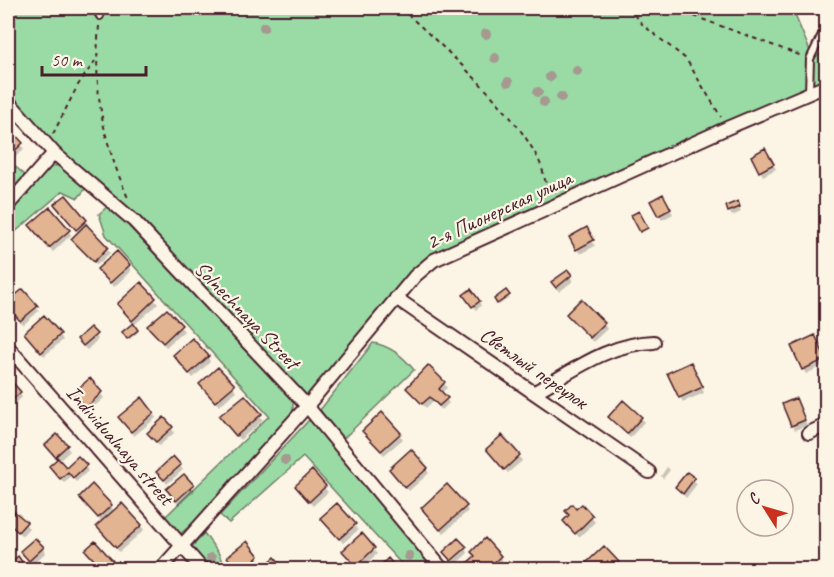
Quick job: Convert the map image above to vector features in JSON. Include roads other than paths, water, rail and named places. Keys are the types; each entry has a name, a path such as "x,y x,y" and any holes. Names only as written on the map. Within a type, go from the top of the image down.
{"street":[{"name":"2-я Пионерская улица","path":"159,570 308,406 415,276 434,260 551,206 826,86"},
{"name":"Solnechnaya Street","path":"8,101 54,153 134,221 308,406 443,570"},
{"path":"8,205 54,153"},
{"name":"Светлый переулок","path":"396,298 649,472"},
{"path":"535,392 612,350 635,342 654,342"},
{"name":"Individualnaya street","path":"8,347 203,570"},
{"path":"809,433 826,425"}],"lane":[{"path":"95,8 100,15"},
{"path":"809,92 810,59 826,26"}]}
